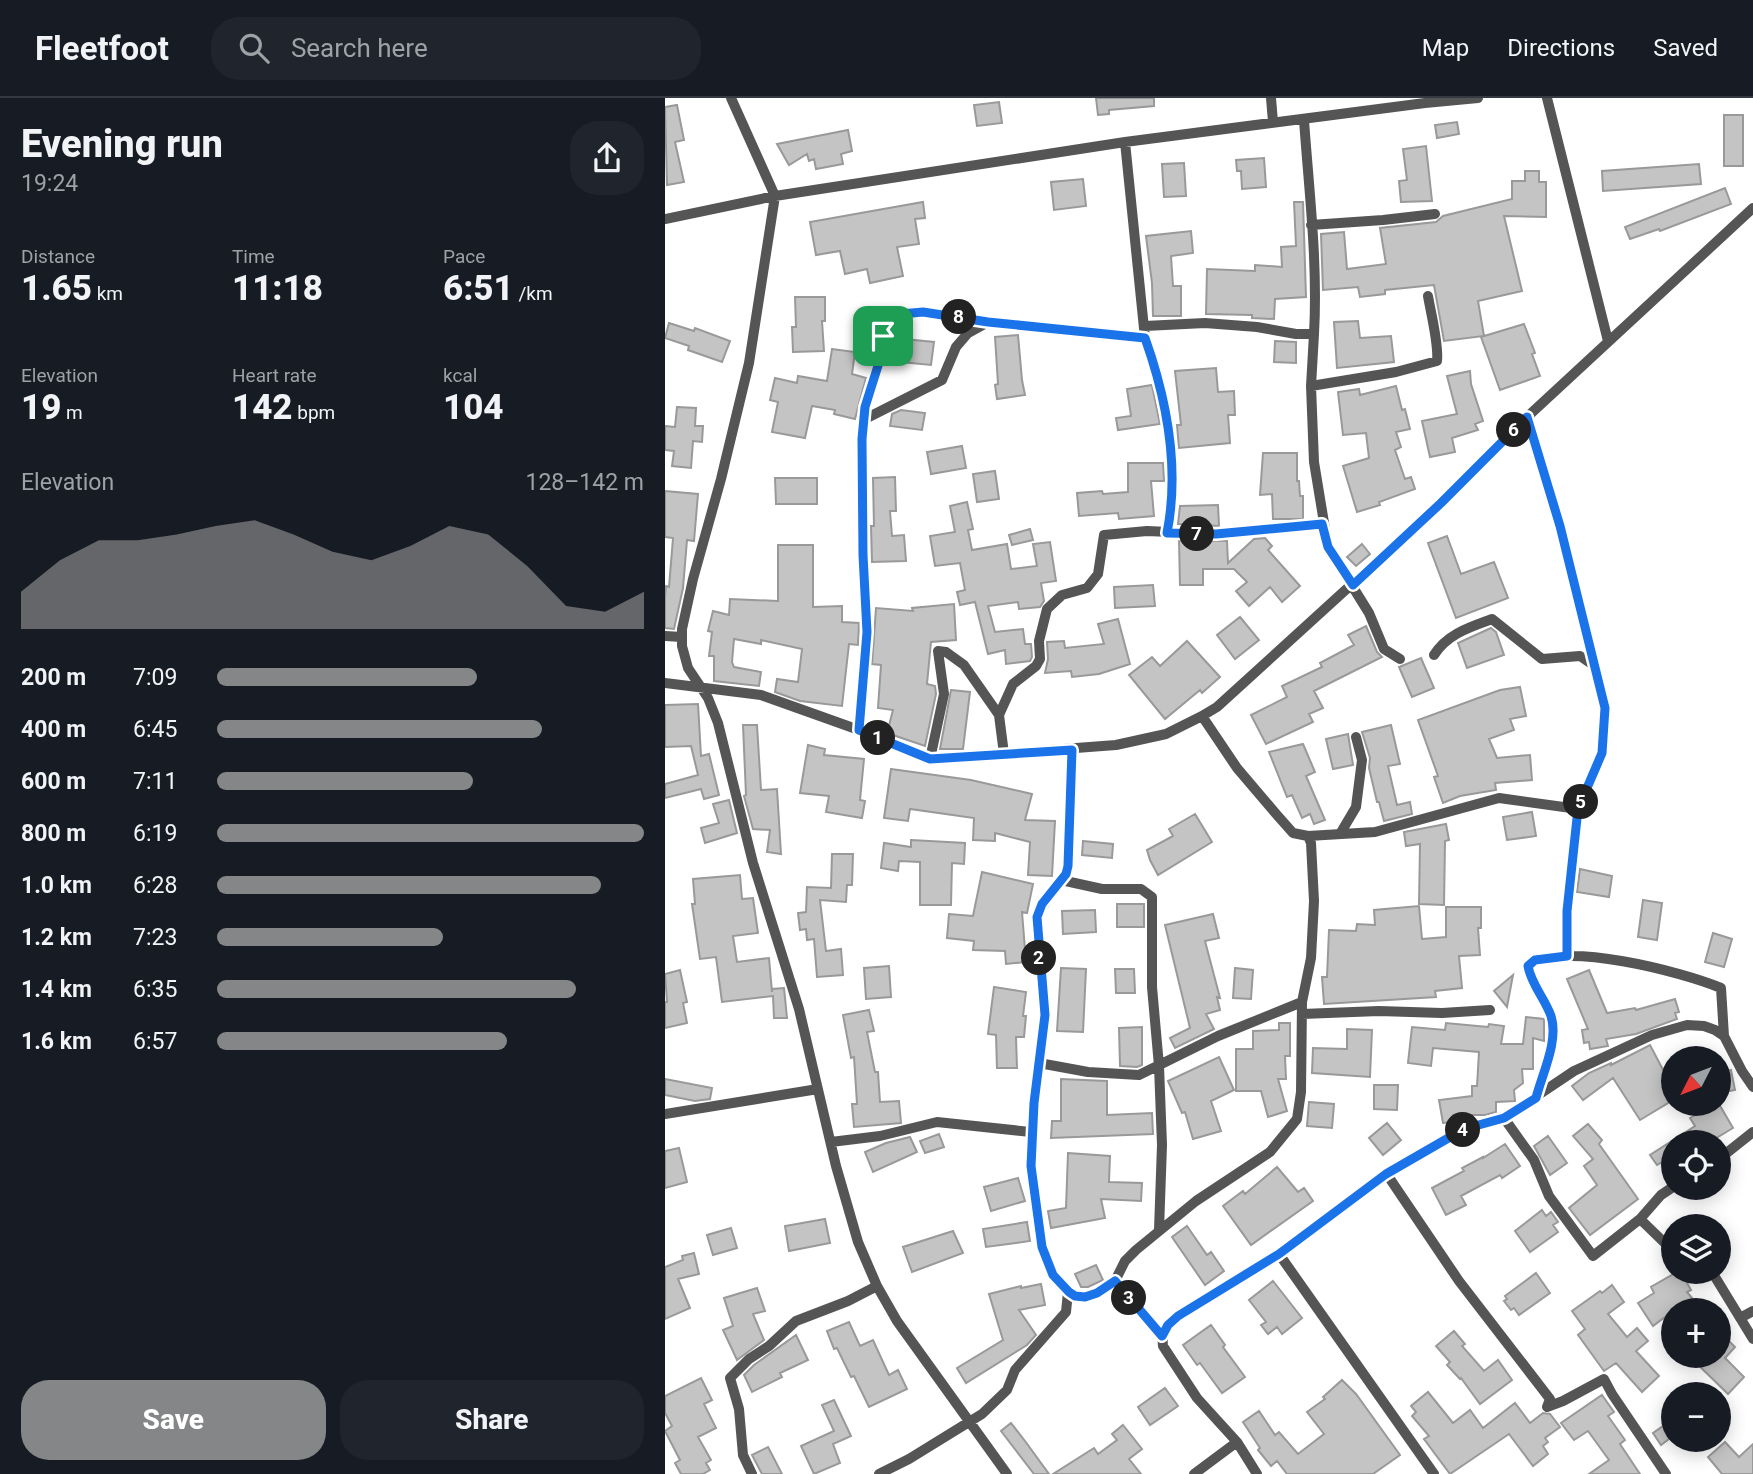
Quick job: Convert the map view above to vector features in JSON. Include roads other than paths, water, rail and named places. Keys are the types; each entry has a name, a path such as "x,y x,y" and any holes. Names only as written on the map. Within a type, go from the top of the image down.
{"street":[{"path":"731,98 775,196 749,363 693,579 682,637 688,668 708,698 717,723 753,863 799,1009 836,1167 858,1242 877,1286 897,1321 1007,1474"},
{"path":"1271,98 1273,122"},
{"path":"665,219 775,196 1125,142 1304,120 1425,100 1478,98"},
{"path":"1547,98 1608,341"},
{"path":"1304,120 1316,298 1311,386 1314,462 1322,524 1328,547 1369,613 1384,649 1400,659"},
{"path":"1125,142 1145,332 1167,412 1171,449 1172,507 1167,533"},
{"path":"665,683 761,695 930,759 1072,750 1116,745 1166,734 1217,707 1269,657 1353,585 1441,503 1527,417 1753,208"},
{"path":"1311,225 1435,214"},
{"path":"1311,386 1396,372 1437,361 1439,350 1428,296"},
{"path":"859,730 867,632 863,555 863,419 882,353 882,321 890,315 923,312 988,322 1145,332 1205,323 1314,334"},
{"path":"863,419 942,380 956,347 968,333 988,322"},
{"path":"1527,417 1560,526 1605,708 1602,753 1578,809 1567,911 1567,956"},
{"path":"999,715 1013,684 1036,666 1040,659 1039,641 1047,609 1062,595 1087,588 1098,574 1104,535 1147,531 1216,534 1322,524"},
{"path":"1434,655 1459,631 1492,619 1542,659 1580,656 1596,667"},
{"path":"665,636 682,637"},
{"path":"930,759 944,694 938,651 946,652 964,665 999,715 1004,754"},
{"path":"1202,716 1237,768 1293,833 1308,836 1375,832 1499,798 1578,809"},
{"path":"1340,834 1356,807 1362,760 1356,737"},
{"path":"1072,750 1068,866 1061,880 1042,904 1037,917 1045,1015 1031,1132 1031,1166 1042,1247 1053,1275 1069,1292 1085,1297"},
{"path":"879,1474 909,1459 982,1414 1007,1390 1015,1370 1066,1312 1085,1297 1097,1293 1115,1281 1125,1261 1159,1230 1196,1201 1270,1152 1291,1129 1297,1119 1301,1092 1302,1002 1311,958 1314,901 1311,843 1308,836"},
{"path":"1061,880 1102,890 1141,889 1152,897 1152,987 1162,1145 1159,1230"},
{"path":"1536,1098 1551,1044 1552,1019 1530,975 1528,966 1535,960 1567,956 1620,961 1668,971 1721,988 1724,1037"},
{"path":"1039,1063 1089,1072 1139,1075 1218,1036 1302,1002"},
{"path":"1302,1014 1490,1010"},
{"path":"1257,1474 1237,1442 1198,1398 1163,1346 1162,1336 1168,1325 1178,1316 1279,1254 1386,1174 1464,1129 1504,1118 1574,1071 1652,1035 1686,1025 1715,1030 1724,1037 1753,1087"},
{"path":"665,1114 818,1089"},
{"path":"1504,1118 1534,1160 1549,1196 1593,1256 1640,1219 1661,1195"},
{"path":"831,1142 880,1136 937,1122 1031,1132"},
{"path":"1731,1149 1753,1132"},
{"path":"1386,1174 1459,1281 1550,1399 1547,1407 1604,1379 1666,1474"},
{"path":"1640,1219 1661,1239"},
{"path":"1279,1254 1434,1474"},
{"path":"1115,1281 1162,1336"},
{"path":"1719,1284 1753,1339"},
{"path":"752,1474 743,1455 739,1409 730,1378 796,1321 848,1301 877,1286"},
{"path":"1066,1312 1069,1292"},
{"path":"1739,1318 1753,1311"},
{"path":"1194,1474 1237,1442"}]}
